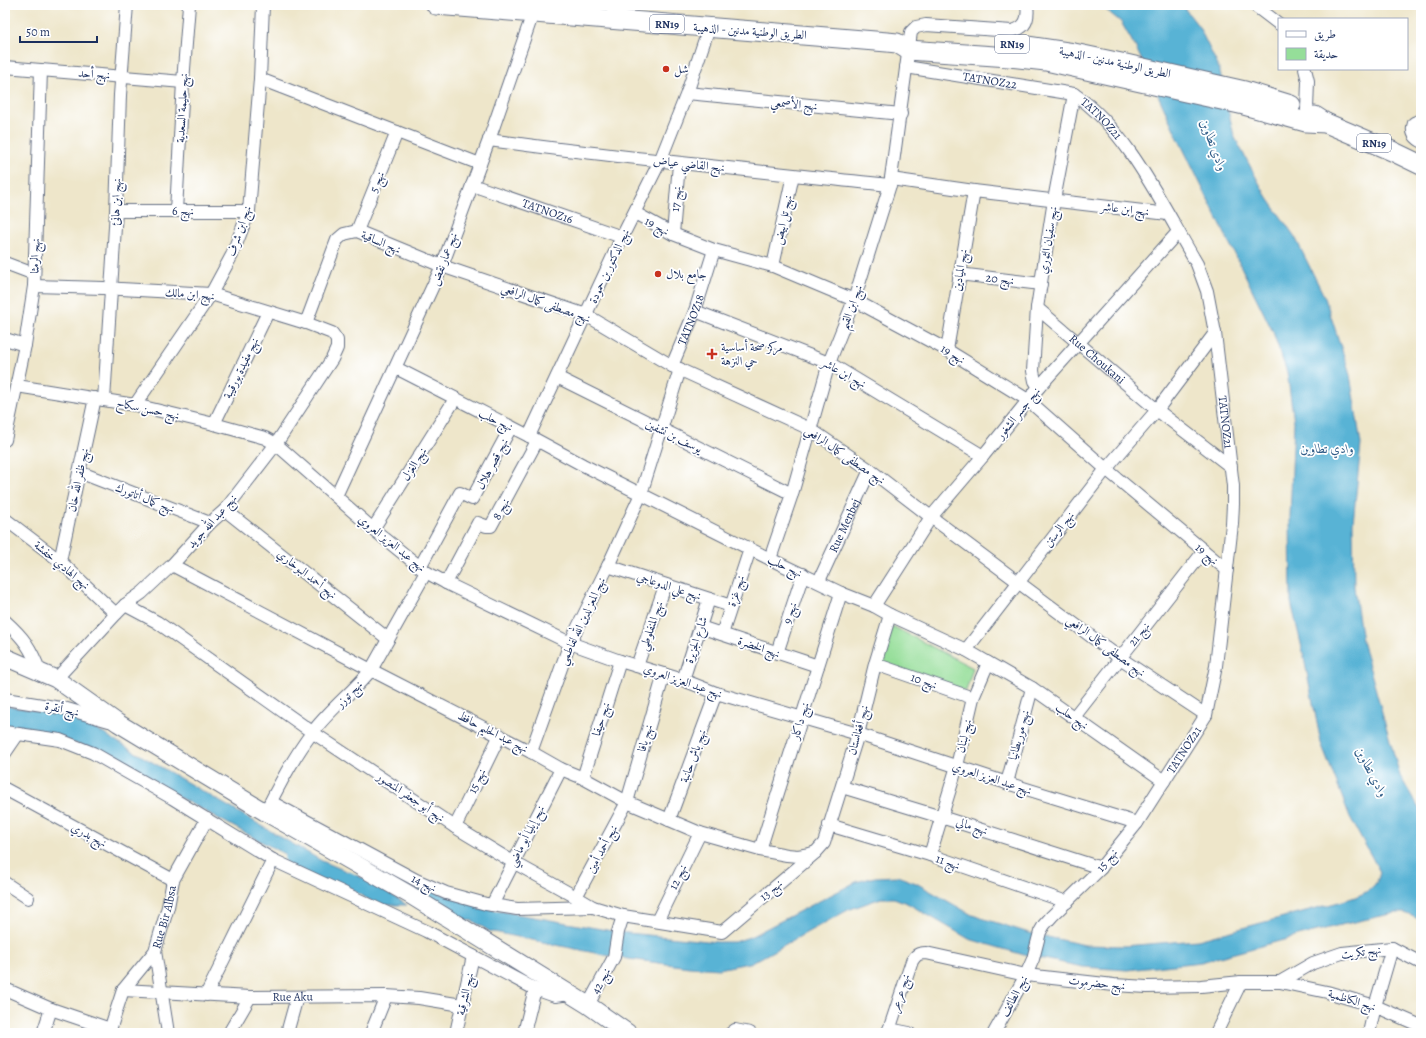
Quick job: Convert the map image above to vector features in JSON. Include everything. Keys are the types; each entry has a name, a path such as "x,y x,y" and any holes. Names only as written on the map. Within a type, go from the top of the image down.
{"main road":[{"name":"الطريق الوطنية مدنين - الذهيبة","path":"436,5 533,13 553,10 709,28 887,42 905,49 1010,44 1048,48 1074,53 1126,71 1244,98 1307,110 1326,122 1421,165"},
{"name":"الطريق الوطنية مدنين - الذهيبة","path":"1244,98 1306,122 1326,122"},
{"path":"5,657 56,679 118,723 268,807 568,992 628,1033"}],"street":[{"name":"نهج ابن هانئ","path":"99,399 112,289 120,95 127,5"},
{"name":"نهج حليمة السعدية","path":"176,211 189,5"},
{"name":"نهج ابن شرف","path":"134,405 211,294 232,255 249,211 260,79 263,5"},
{"path":"905,49 912,29 922,26 1012,31 1021,28 1025,23 1027,5"},
{"path":"1254,5 1278,23"},
{"name":"نهج عمار نقض","path":"336,496 442,266 489,140 533,13"},
{"name":"نهج الدكتور بن حمودة","path":"533,438 557,377 622,237 660,161 687,93 709,28"},
{"name":"TATNOZ22","path":"905,49 1074,94"},
{"name":"نهج ابن القيم","path":"770,559 792,494 829,363 854,300 890,182 901,114 905,49"},
{"name":"نهج أحد","path":"5,67 183,82"},
{"name":"نهج الرمثا","path":"5,440 26,345 34,280 41,70"},
{"path":"1305,70 1308,81 1307,110"},
{"path":"260,79 480,164"},
{"name":"نهج الأصمعي","path":"687,93 901,114"},
{"name":"نهج سفيان الثوري","path":"1039,387 1034,378 1033,371 1037,308 1054,200 1074,94"},
{"name":"TATNOZ21","path":"1074,94 1088,103 1122,142 1149,181 1197,264 1204,279 1215,333 1234,504 1227,570 1216,666 1206,715 1164,781"},
{"path":"1421,120 1414,123 1412,129 1416,138 1421,141"},
{"name":"نهج 5","path":"357,231 397,132"},
{"name":"نهج القاضي عياض","path":"489,140 679,164 793,175 890,182"},
{"name":"نهج 17","path":"673,234 679,164"},
{"name":"نهج تل ابيض","path":"773,266 793,175"},
{"name":"نهج ابن عاشر","path":"890,182 1168,214"},
{"name":"TATNOZ16","path":"472,184 622,237"},
{"name":"نهج الميادين","path":"947,350 974,191"},
{"name":"نهج 6","path":"116,211 249,211"},
{"name":"نهج 19","path":"634,213 673,234 714,250 773,266 854,300 947,350 1028,400 1106,469 1227,570"},
{"name":"نهج الساقية","path":"306,323 337,240 344,234 357,231 442,266"},
{"name":"نهج جسر الشغور","path":"874,606 931,517 1039,387 1178,232"},
{"name":"TATNOZ18","path":"662,430 676,367 714,250"},
{"name":"نهج ابن مالك","path":"5,263 34,280 112,289 211,294 306,323 332,333 337,340"},
{"name":"نهج مصطفى كمال الرافعي","path":"442,266 586,315 676,367 810,430 870,470 1120,658 1206,715"},
{"name":"نهج 20","path":"959,274 1041,284"},
{"name":"Rue Choukani","path":"1037,308 1157,410 1231,468"},
{"name":"نهج ابن عاشر","path":"695,311 829,363 983,456"},
{"name":"نهج مفيدة بورقيبة","path":"214,424 268,312"},
{"name":"نهج الرستن","path":"966,650 1106,469 1157,410 1215,333"},
{"path":"5,339 26,345"},
{"name":"نهج عبد الله جويد","path":"56,679 116,614 142,593 172,565 210,523 225,510 276,444 332,359 337,348 337,340"},
{"name":"نهج حلب","path":"396,368 770,559 966,650 1032,688 1164,781"},
{"name":"يوسف بن تشفين","path":"557,377 792,494"},
{"name":"نهج حسن سكاح","path":"17,386 134,405 265,438 276,444"},
{"name":"نهج ظفر الله خان","path":"60,561 79,472 99,399"},
{"name":"نهج الغزل","path":"373,529 455,399"},
{"name":"نهج قصر هلال","path":"423,569 460,493 472,499 511,427"},
{"name":"نهج المعز لدين الله لفاطمي","path":"531,752 570,642 608,566 641,494 662,430"},
{"name":"نهج 8","path":"446,583 478,523 486,526 492,526 533,438"},
{"name":"نهج عبد العزيز العروي","path":"276,444 373,529 423,569 446,583 570,642 620,661 664,674 716,693 858,734 1007,783 1137,823"},
{"name":"Rue Menbej","path":"819,581 870,470"},
{"name":"نهج كمال أتاتورك","path":"79,472 210,523"},
{"name":"نهج أحمد البوخاري","path":"225,510 388,638"},
{"name":"نهج الهادي خفشة","path":"5,519 60,561 116,614"},
{"name":"نهج غزة","path":"722,634 750,549"},
{"name":"نهج 21","path":"1074,717 1204,551"},
{"name":"نهج عبد الحليم حافظ","path":"172,565 371,670 500,735 561,769 582,778 627,802 700,833 760,850 798,856 810,854 822,846"},
{"name":"نهج علي الدوعاجي","path":"608,566 665,586 731,606"},
{"name":"نهج توزر","path":"268,807 290,766 312,732 371,670 423,569"},
{"name":"نهج 9","path":"777,653 803,574"},
{"name":"نهج المنفلوطي","path":"637,666 665,586"},
{"name":"نهج داكار","path":"760,850 841,593"},
{"name":"شارع الجزيرة","path":"682,680 709,599"},
{"name":"نهج أبو جعفر المنصور","path":"126,605 157,622 312,732 455,826 513,862 576,896 593,907 623,916 722,932"},
{"name":"نهج أفغانستان","path":"822,846 858,734 875,664 890,615"},
{"path":"5,621 26,642 33,654 40,672"},
{"name":"نهج الخضرة","path":"700,627 818,666"},
{"name":"نهج حيفا","path":"582,778 620,661"},
{"name":"نهج لبنان","path":"930,855 957,766 973,698 988,663"},
{"name":"نهج 10","path":"875,664 973,698"},
{"name":"نهج يافا","path":"627,802 664,674"},
{"name":"نهج موريطانيا","path":"1007,783 1032,688"},
{"name":"نهج باش حانبة","path":"669,820 716,693"},
{"name":"نهج أنقرة","path":"5,700 67,709 118,723"},
{"path":"5,732 60,740 93,753 207,819 273,860 382,910 474,956 535,989 555,996 568,992"},
{"path":"5,753 18,734"},
{"name":"نهج 15","path":"455,826 500,735"},
{"name":"نهح إيليا أبو ماضي","path":"492,905 561,769"},
{"name":"نهج 15","path":"1040,932 1048,920 1101,868 1137,823 1164,781"},
{"name":"نهج مالي","path":"842,787 941,816 1101,868"},
{"name":"نهج بدري","path":"5,789 173,880"},
{"name":"نهج أحمد أمين","path":"576,896 627,802"},
{"name":"نهج 14","path":"268,807 416,880 446,893 492,905 517,909 593,907"},
{"name":"Rue Bir Albsa","path":"109,1031 123,990 155,951 168,907 173,880 207,819"},
{"name":"نهج 11","path":"829,826 930,855 1067,902"},
{"name":"نهج 12","path":"656,921 700,833"},
{"name":"نهج 13","path":"722,932 822,846"},
{"path":"206,995 273,860"},
{"path":"5,883 28,898"},
{"name":"نهج 42","path":"588,1005 614,958 618,932 623,916"},
{"name":"نهج الطائف","path":"994,1033 1026,975 1040,932"},
{"path":"1369,1033 1375,1006 1392,948"},
{"name":"نهج تكريت","path":"1280,982 1313,963 1342,953 1392,948 1421,963"},
{"path":"155,951 168,1033"},
{"name":"نهج حضرموت","path":"916,955 920,953 926,954 1026,975 1114,985 1147,987 1201,986 1241,982 1280,982"},
{"name":"نهج عرعر","path":"888,1031 908,970 916,955"},
{"name":"نهج الشرقية","path":"456,1033 474,956"},
{"path":"1216,1033 1241,982"},
{"name":"نهج الكاظمية","path":"1280,982 1327,992 1375,1006 1421,1026"},
{"path":"5,988 51,1009 109,1031"},
{"path":"524,1033 535,989"},
{"name":"Rue Aku","path":"123,990 250,997 386,996 419,998 462,1005"},
{"path":"371,1033 386,996"},
{"path":"229,1033 250,997"},
{"path":"287,1033 297,997"},
{"path":"44,1033 51,1009"},
{"path":"731,1033 738,1030 750,1033"},
{"path":"888,1031 909,1033"}],"green space":[{"path":"892,626 973,668 966,691 879,663"}],"water":[{"name":"وادي تطاوين","path":"1100,5 1182,5 1199,27 1219,68 1234,136 1265,194 1295,237 1325,298 1350,375 1361,444 1353,523 1354,587 1362,641 1400,776 1421,812 1421,920 1405,913 1395,913 1336,926 1201,962 1127,970 1083,967 1024,955 969,939 907,903 894,898 881,898 848,910 753,962 719,969 689,967 614,957 489,931 473,921 460,919 406,883 494,910 618,932 717,942 734,942 750,937 856,882 875,877 897,876 916,883 972,915 1029,933 1085,945 1124,946 1198,940 1359,896 1375,884 1380,872 1350,817 1321,743 1291,602 1290,517 1294,422 1287,372 1273,332 1177,136 1136,48 1121,22"},
{"path":"5,706 66,715 80,720 322,861 370,881 407,905 379,905 82,745 5,730"}],"waterway":[{"path":"293,857 324,875 349,881"}],"place":[{"name":"شل","path":"666,69"},
{"name":"جامع بلال","path":"658,274"},
{"name":"مركز صحة أساسية حي النزهة","path":"712,354"}]}
